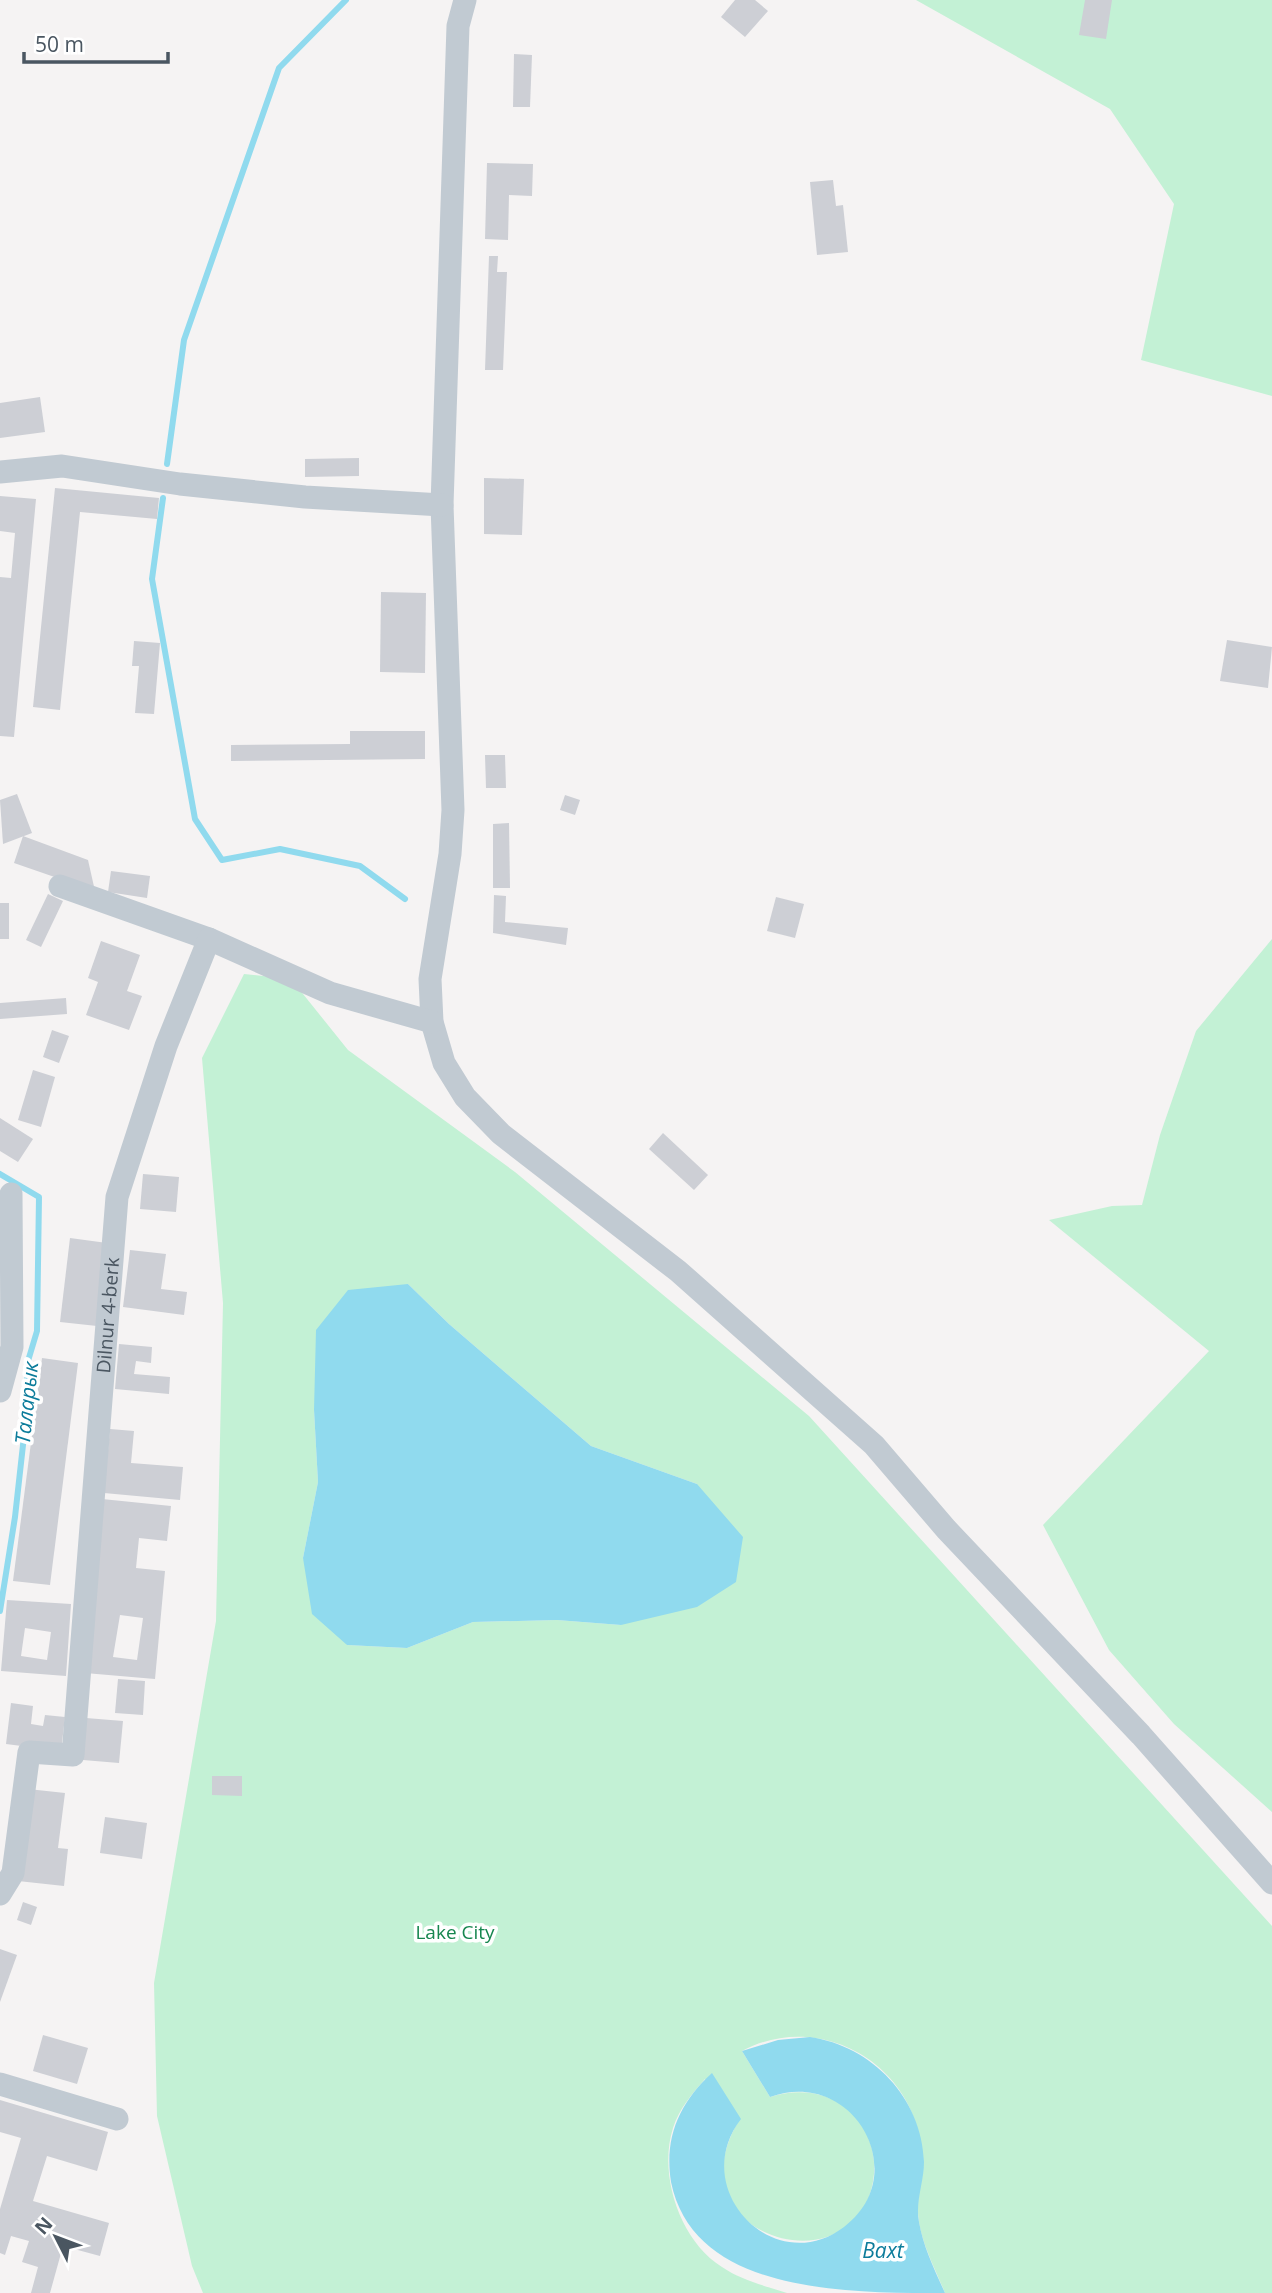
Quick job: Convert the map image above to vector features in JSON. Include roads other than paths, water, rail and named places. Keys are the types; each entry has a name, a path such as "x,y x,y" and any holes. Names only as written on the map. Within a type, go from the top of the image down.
{"street":[{"path":"465,0 458,26 442,505 453,810 449,865 430,979 432,1022 444,1063 465,1097 501,1134 678,1271 874,1445 946,1529 1151,1745 1272,1884"},
{"path":"0,472 62,466 180,484 305,497 442,505"},
{"path":"60,886 209,939 330,993 432,1022"},
{"name":"Dilnur 4-berk","path":"0,1894 13,1873 29,1752 73,1755 117,1197 166,1046 209,939"},
{"path":"0,1391 12,1347 11,1194"},
{"path":"0,2084 117,2119"}],"water":[{"path":"408,1284 449,1324 591,1446 697,1484 743,1537 736,1582 697,1607 621,1625 557,1620 473,1622 407,1648 347,1645 312,1614 303,1558 318,1482 314,1410 316,1330 348,1290"},
{"name":"Baхt","path":"810,2037 833,2042 854,2051 873,2064 890,2079 914,2117 924,2162 918,2207 919,2222 926,2249 945,2293 862,2291 819,2287 778,2279 741,2266 709,2246 685,2219 671,2182 669,2166 672,2136 676,2122 691,2096 712,2073 741,2119 727,2146 724,2173 731,2198 746,2219 766,2235 791,2242 817,2240 844,2227 864,2205 874,2180 873,2155 864,2131 848,2111 826,2097 800,2092 770,2097 742,2051 778,2040"}],"waterway":[{"path":"167,464 184,340 279,68 346,0"},
{"path":"163,498 152,579 195,819 222,860 280,849 360,866 405,899"},
{"name":"Таларык","path":"0,1174 39,1197 37,1331 28,1361 25,1427 15,1517 0,1611"}],"park label":[{"name":"Lake City","path":"455,1932"}]}
